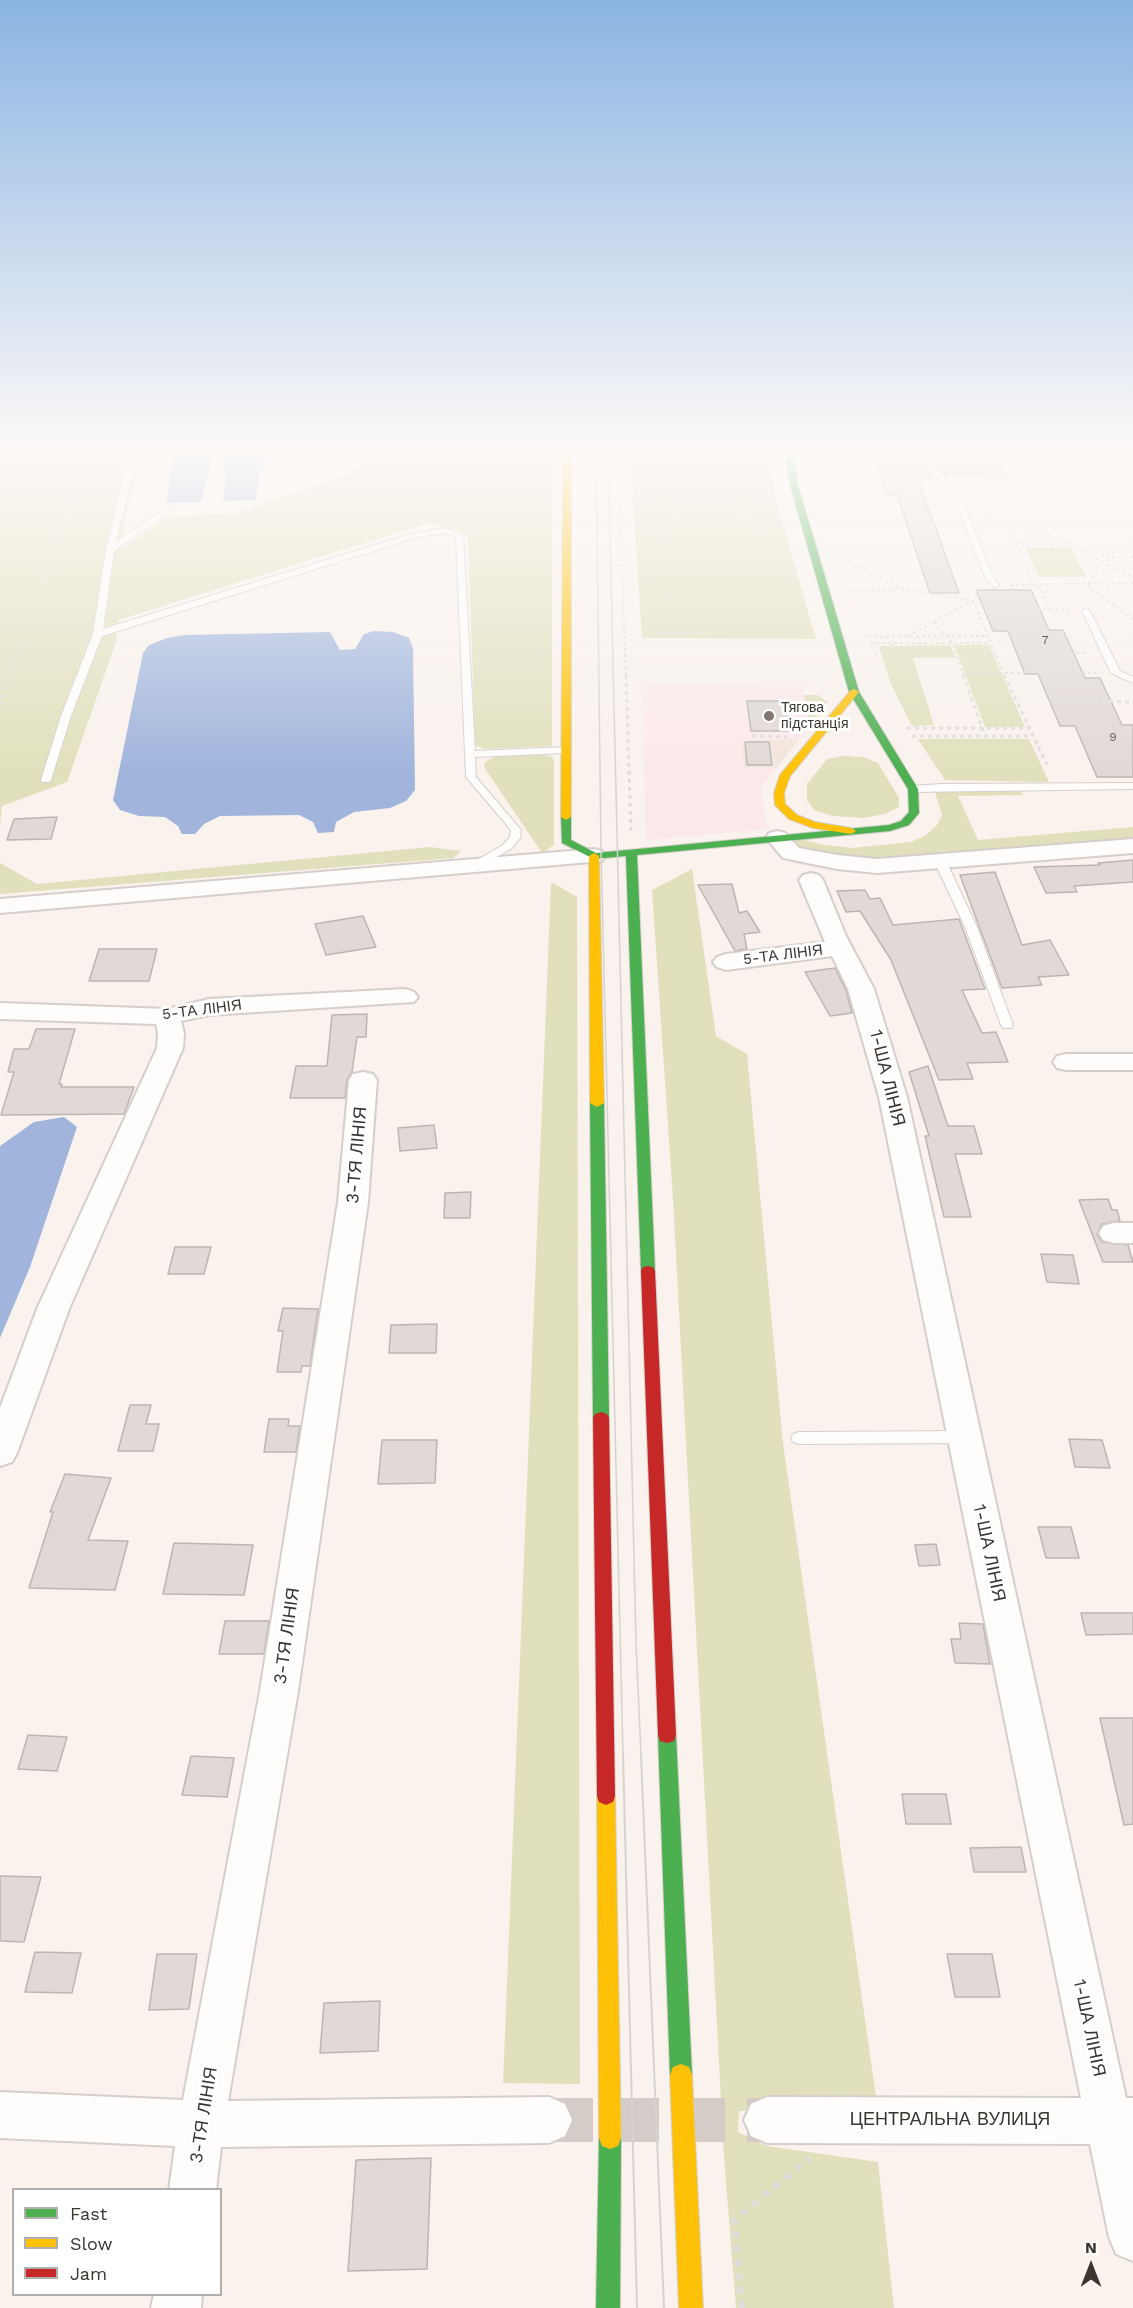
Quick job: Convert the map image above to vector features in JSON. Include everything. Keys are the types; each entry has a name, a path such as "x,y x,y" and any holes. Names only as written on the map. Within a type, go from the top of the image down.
{"main road":[{"path":"567,558 566,841 594,856 631,852 785,852 845,831"},
{"path":"815,558 854,692 913,789 914,813 905,823 871,831 845,831 813,825 793,817 780,805 779,793 785,775 854,692"},
{"path":"818,738 838,734"},
{"path":"861,735 884,742"},
{"path":"785,852 777,834 786,828 793,817"},
{"path":"631,852 691,2308"},
{"path":"594,856 610,2091 608,2308"}],"street":[{"path":"785,852 878,866 941,863 1133,846"},
{"name":"1-ША ЛІНІЯ","path":"785,852 840,948 864,997 893,1097 965,1437 1120,2121 1133,2237"},
{"path":"0,906 594,856"},
{"name":"5-ТА ЛІНІЯ","path":"726,962 840,948"},
{"name":"5-ТА ЛІНІЯ","path":"0,1011 167,1017 208,1007 405,997"},
{"path":"0,1454 53,1309 170,1048 171,1033 167,1017"},
{"path":"1066,1062 1133,1062"},
{"name":"3-ТЯ ЛІНІЯ","path":"192,2188 201,2124 279,1691 353,1202 363,1080"},
{"path":"0,2115 201,2124 549,2120"},
{"name":"ЦЕНТРАЛЬНА ВУЛИЦЯ","path":"767,2120 1120,2121"}],"lane":[{"path":"46,780 66,716 98,634 109,558"},
{"path":"98,634 344,558"},
{"path":"461,558 471,777 516,830 515,838 507,847 469,868"},
{"path":"982,558 992,581"},
{"path":"1086,610 1116,673 1133,680"},
{"path":"469,754 566,750"},
{"path":"913,789 1133,786"},
{"path":"941,863 971,927 1007,1025"},
{"path":"799,1438 965,1437"}],"path":[{"path":"0,705 31,612 53,558"},
{"path":"621,558 631,852"},
{"path":"644,558 651,634 806,627"},
{"path":"645,571 653,558"},
{"path":"783,558 793,570"},
{"path":"1021,558 1033,585"},
{"path":"1094,558 1113,569 1133,576"},
{"path":"1087,585 1102,562 1113,558"},
{"path":"842,559 904,589"},
{"path":"766,629 793,570 790,560"},
{"path":"645,571 793,570"},
{"path":"645,571 701,632"},
{"path":"874,654 973,601 992,581 1033,585 1133,583"},
{"path":"1038,585 1050,610"},
{"path":"1087,585 1133,619"},
{"path":"853,592 904,589 973,601"},
{"path":"973,601 1003,672 1057,786"},
{"path":"1025,609 1086,610"},
{"path":"934,622 952,643 985,736"},
{"path":"868,637 987,636"},
{"path":"870,644 990,643"},
{"path":"1058,653 1107,653"},
{"path":"963,672 1025,672"},
{"path":"1093,701 1133,702"},
{"path":"907,728 1029,728"},
{"path":"752,736 797,737"},
{"path":"912,736 1033,736"},
{"path":"742,2308 734,2220 812,2156"}],"shaded area":[{"path":"642,685 803,686 810,726 800,739 741,741 744,767 776,768 761,788 767,829 646,840"},
{"path":"800,739 776,768 744,767 741,741"}],"green space":[{"path":"0,558 318,558 118,620 116,642 67,782 2,806 0,827"},
{"path":"469,558 552,558 552,746 484,749 475,745"},
{"path":"637,558 793,558 816,639 642,638"},
{"path":"1030,558 1076,558 1086,577 1039,577"},
{"path":"950,645 956,658 913,658 934,725 912,726 890,682 879,646"},
{"path":"954,645 989,645 1025,727 985,727"},
{"path":"804,695 818,695 828,702 810,726"},
{"path":"918,739 1029,739 1049,782 945,780"},
{"path":"544,755 552,757 554,761 554,845 542,853 484,767 485,762 494,757"},
{"path":"843,756 863,757 878,763 899,798 899,807 885,814 863,818 833,816 814,810 807,800 807,784 827,759"},
{"path":"1020,791 1024,795 958,796 978,840 1133,827 1133,841 882,864 805,851 791,843 800,839 852,848 911,842 926,835 937,825 942,815 935,792"},
{"path":"430,847 461,851 453,858 0,894 0,863 37,884"},
{"path":"692,869 716,1036 747,1054 783,1443 877,2104 739,2111 738,2132 767,2146 878,2162 894,2308 736,2308 724,2157 673,1199 652,890"},
{"path":"551,882 577,897 580,2084 503,2083"}],"water":[{"path":"374,631 393,632 409,638 413,648 415,790 406,801 390,808 354,812 336,822 334,832 318,833 313,822 299,815 220,816 204,824 195,834 182,834 178,826 165,817 139,816 120,810 113,800 143,653 149,645 184,635 330,632 340,650 355,649 364,634"},
{"path":"64,1117 77,1127 30,1267 0,1338 0,1146 34,1122"}],"building":[{"path":"918,558 946,558 959,593 930,593"},
{"path":"976,590 1031,590 1049,630 1063,630 1085,678 1100,678 1122,725 1133,725 1133,777 1097,777 1075,726 1060,726 1038,674 1025,674 1008,631 993,631"},
{"name":"Тягова пiдстанцiя","path":"747,701 786,701 791,731 751,731"},
{"path":"745,742 769,742 772,765 747,765"},
{"path":"57,817 51,839 7,840 14,819"},
{"path":"1133,860 1133,882 1074,886 1077,892 1046,893 1034,867 1100,865 1098,863"},
{"path":"995,872 1022,945 1050,940 1069,975 1038,977 1042,985 1002,988 960,875"},
{"path":"732,884 739,913 747,911 760,932 744,934 747,949 735,951 698,885"},
{"path":"865,890 870,899 880,898 893,925 959,919 985,989 962,990 982,1033 996,1032 1008,1062 967,1063 973,1079 939,1080 891,960 860,911 846,912 837,891"},
{"path":"363,916 376,947 326,955 315,924"},
{"path":"99,949 157,949 149,981 89,981"},
{"path":"835,968 846,990 852,1013 830,1016 805,972"},
{"path":"367,1014 366,1037 357,1037 352,1072 347,1080 345,1098 290,1098 296,1066 327,1066 332,1015"},
{"path":"36,1029 75,1029 59,1084 62,1084 61,1087 134,1087 124,1114 1,1115 14,1072 8,1072 14,1049 29,1049"},
{"path":"928,1066 948,1126 974,1126 982,1154 955,1154 971,1217 944,1217 925,1136 929,1136 909,1072"},
{"path":"434,1125 437,1148 400,1151 398,1128"},
{"path":"471,1192 470,1218 444,1218 445,1193"},
{"path":"1108,1199 1112,1210 1117,1210 1120,1221 1102,1224 1097,1234 1102,1242 1128,1245 1133,1262 1103,1262 1079,1200"},
{"path":"175,1247 211,1247 204,1274 168,1274"},
{"path":"1041,1254 1073,1255 1079,1284 1047,1282"},
{"path":"283,1308 318,1309 310,1366 302,1366 301,1372 277,1372 283,1331 278,1331"},
{"path":"437,1324 436,1353 389,1353 391,1325"},
{"path":"130,1405 151,1405 146,1424 159,1424 153,1451 118,1451"},
{"path":"269,1419 289,1419 288,1426 300,1426 296,1452 264,1452"},
{"path":"1069,1439 1102,1440 1110,1468 1075,1467"},
{"path":"382,1440 437,1440 435,1483 378,1484"},
{"path":"65,1474 111,1478 88,1540 128,1541 115,1590 29,1588 53,1512 50,1512"},
{"path":"1038,1527 1071,1527 1079,1558 1046,1558"},
{"path":"174,1543 253,1545 244,1595 163,1594"},
{"path":"936,1544 940,1565 919,1566 915,1545"},
{"path":"1081,1613 1133,1613 1133,1634 1086,1635"},
{"path":"225,1621 269,1621 264,1654 219,1654"},
{"path":"959,1623 983,1624 990,1664 955,1663 951,1639 961,1639"},
{"path":"1100,1718 1133,1718 1133,1824 1124,1825"},
{"path":"28,1735 67,1737 57,1771 18,1769"},
{"path":"191,1756 234,1758 227,1797 182,1795"},
{"path":"902,1794 946,1794 951,1824 906,1824"},
{"path":"1021,1847 1026,1872 974,1872 970,1848"},
{"path":"0,1876 41,1877 24,1942 0,1941"},
{"path":"35,1952 81,1953 72,1993 25,1992"},
{"path":"157,1954 197,1954 189,2009 149,2010"},
{"path":"947,1954 992,1954 1000,1997 955,1997"},
{"path":"380,2001 378,2051 320,2053 324,2003"},
{"path":"431,2158 427,2269 348,2271 356,2160"}],"tunnel":[{"path":"549,2120 767,2120"}],"tram line":[{"path":"597,558 601,849 623,1755"},
{"path":"611,558 636,1643 641,1755"},
{"path":"623,1754 637,2308"},
{"path":"641,1754 664,2308"}],"traffic: fast":[{"path":"815,558 854,692 913,789 914,813 905,823 890,828 851,831"},
{"path":"566,817 566,841 594,856 845,831"},
{"path":"631,852 648,1271"},
{"path":"597,1103 601,1418"},
{"path":"667,1735 681,2075"},
{"path":"608,2308 610,2138"}],"traffic: slow":[{"path":"566,817 567,558"},
{"path":"851,831 813,825 793,817 780,805 779,793 785,775 854,692"},
{"path":"594,856 597,1103"},
{"path":"606,1796 610,2138"},
{"path":"681,2075 691,2308"}],"traffic: jam":[{"path":"648,1271 667,1735"},
{"path":"601,1418 606,1796"}],"place":[{"name":"Тягова пiдстанцiя","path":"769,716"}]}
